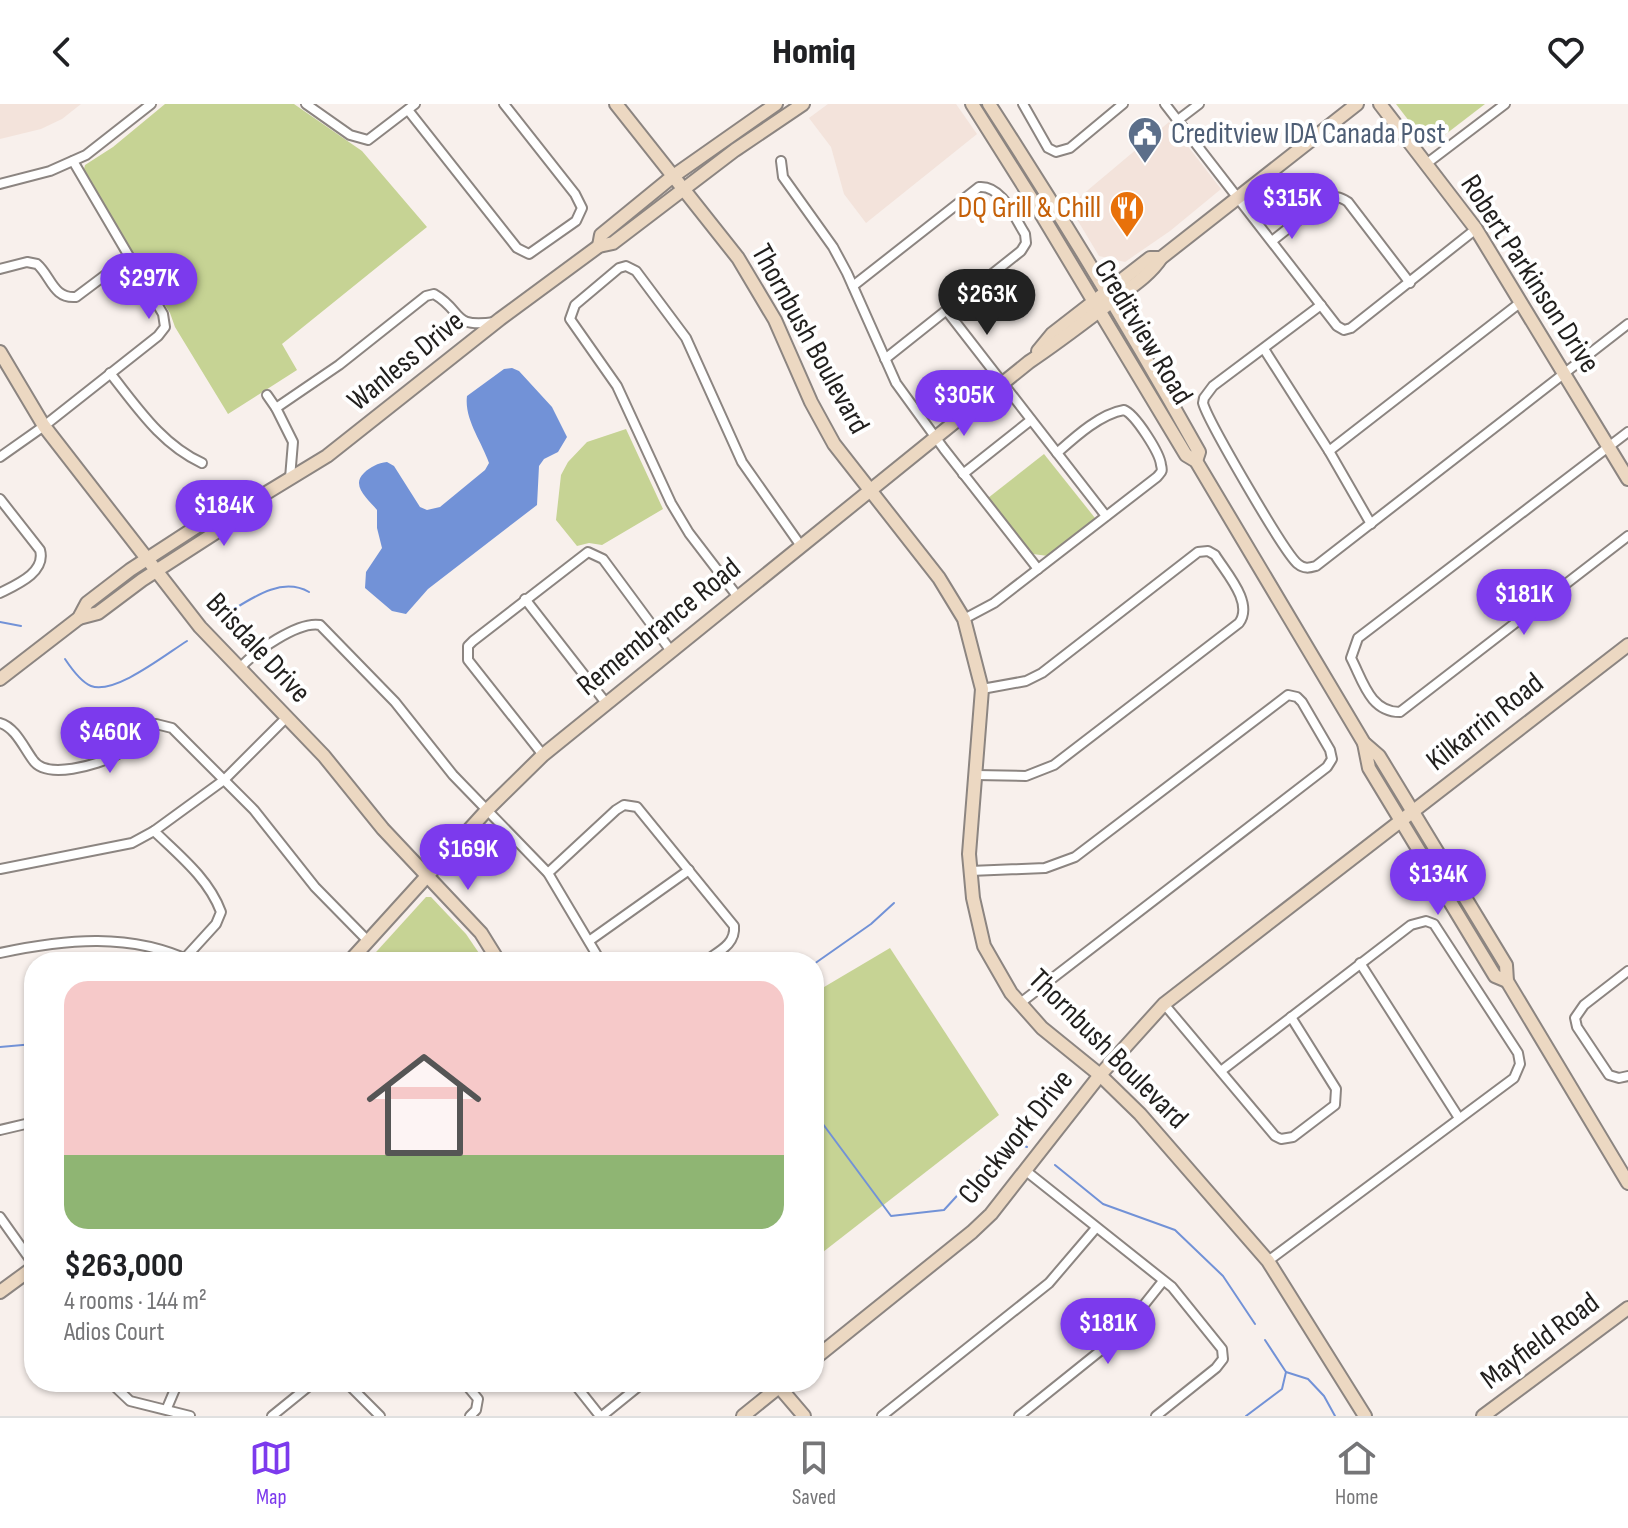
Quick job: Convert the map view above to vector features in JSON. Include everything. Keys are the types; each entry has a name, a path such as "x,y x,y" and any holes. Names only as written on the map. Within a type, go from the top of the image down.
{"street":[{"path":"0,184 50,171 92,152 151,104"},
{"path":"306,104 360,139 373,137 411,107 517,248 529,254 579,218 582,208 504,104"},
{"name":"Thornbush Boulevard","path":"616,104 746,270 775,320 811,402 834,444 939,578 964,619 982,689 970,871 984,946 1019,1004 1140,1114 1268,1261 1365,1416"},
{"name":"Wanless Drive","path":"599,246 601,235 672,177 776,104"},
{"name":"Wanless Drive","path":"0,679 79,618 98,613 235,520 240,509 327,456 496,322 599,246 613,243 682,189 803,104"},
{"name":"Creditview Road","path":"972,104 1186,455 1196,461 1364,743 1379,756 1413,811 1506,965 1507,981 1628,1183"},
{"name":"Creditview Road","path":"989,104 1109,297 1199,452 1196,461"},
{"path":"1023,104 1048,148 1061,152 1123,104"},
{"path":"1165,104 1337,326 1344,330 1351,328 1410,283 1476,229"},
{"path":"1178,120 1199,104"},
{"name":"Remembrance Road","path":"358,952 487,810 543,755 1029,362 1052,334 1155,267 1161,258 1357,104"},
{"name":"Robert Parkinson Drive","path":"1380,104 1476,229 1628,479"},
{"path":"1426,164 1505,104"},
{"path":"0,457 44,426 158,336 165,327 163,314 73,161"},
{"path":"781,161 783,177 833,247 896,383 1038,569"},
{"path":"853,286 975,189 988,186 996,190 1025,234 1026,243 1021,251 885,359"},
{"path":"1272,241 1325,199 1335,196 1342,198 1410,283"},
{"path":"1040,212 1055,222 1063,221"},
{"path":"0,269 27,262 37,264 60,294 67,298 76,297 128,258"},
{"path":"738,597 689,533 671,503 617,386 570,319 575,305 619,268 634,268 686,338 742,462 801,546"},
{"path":"276,408 339,365 426,296 434,294 441,298 456,316 467,323 496,322"},
{"path":"1329,451 1521,302"},
{"path":"1321,305 1213,386 1203,403 1272,526 1296,562 1308,568 1316,566 1628,324"},
{"path":"946,310 1106,516"},
{"path":"1264,349 1371,524"},
{"name":"Brisdale Drive","path":"0,352 44,426 200,627 324,756 383,829 481,933 493,952"},
{"path":"110,373 158,432 187,456 202,463"},
{"path":"267,395 293,442 290,478"},
{"path":"964,619 984,610 1161,474 1161,461 1130,412 1117,412 1057,453"},
{"path":"963,474 1031,420"},
{"path":"1628,432 1358,638 1351,658 1375,705 1400,712 1628,536"},
{"path":"0,499 40,550 42,559 37,570 0,593"},
{"name":"Wanless Drive","path":"79,618 87,603 146,559 230,505 240,509"},
{"path":"976,775 1026,776 1054,765 1239,623 1245,614 1244,604 1215,555 1208,551 1198,552 1042,673 1009,686 982,689"},
{"path":"543,755 468,660 467,652 473,641 588,552 603,559 671,651"},
{"path":"525,599 606,703"},
{"path":"239,669 264,646 308,625 320,625 385,690 453,775 548,873 595,952"},
{"name":"Kilkarrin Road","path":"1400,821 1628,645"},
{"path":"970,871 1045,868 1075,857 1288,695 1302,702 1330,750 1332,759 1327,767 1019,1004"},
{"path":"0,869 132,843 154,831 224,780 287,717"},
{"path":"0,723 9,727 37,766 54,771 101,761 117,754 151,727 167,725 265,822 315,887 368,941"},
{"name":"Creditview Road","path":"1364,743 1369,768 1400,821 1495,976 1507,981"},
{"path":"548,873 616,810 629,805 637,807 735,930 731,943 718,952"},
{"name":"Clockwork Drive","path":"824,1351 972,1232 1026,1171 1100,1075 1164,1004 1400,821"},
{"path":"154,831 202,880 221,912 195,952"},
{"path":"589,941 689,870"},
{"path":"1221,1071 1411,925 1426,921 1434,924 1518,1053 1520,1064 1514,1078 1268,1261"},
{"path":"0,953 38,945 112,940 166,952"},
{"path":"1360,963 1459,1118"},
{"path":"1628,971 1584,1005 1575,1018 1577,1027 1609,1075 1619,1078 1628,1076"},
{"path":"1164,1004 1275,1136 1281,1139 1293,1137 1335,1105 1336,1089 1291,1017"},
{"path":"0,1130 24,1124"},
{"path":"1026,1171 1182,1297 1216,1338 1223,1354 1222,1363 1156,1416"},
{"path":"0,1217 24,1252"},
{"path":"882,1416 1049,1283 1096,1228"},
{"path":"0,1292 24,1274"},
{"path":"1019,1416 1120,1335 1163,1281"},
{"name":"Mayfield Road","path":"1483,1416 1628,1308"},
{"path":"121,1392 130,1401 190,1416"},
{"path":"167,1408 174,1392"},
{"path":"272,1416 302,1392"},
{"path":"356,1392 380,1416"},
{"path":"470,1416 476,1410 478,1399 472,1392"},
{"path":"581,1392 601,1416 631,1392"},
{"path":"743,1416 771,1392"},
{"path":"786,1392 804,1416"}],"shaded area":[{"path":"0,104 81,104 62,119 41,129 0,139"},
{"path":"828,104 956,104 977,134 866,223 844,194 831,147 809,118"},
{"path":"1169,122 1221,189 1170,231 1125,262 1099,256 1069,206"}],"green space":[{"path":"165,104 294,104 362,151 427,227 282,344 297,370 228,414 84,169 85,165 113,147"},
{"path":"1396,104 1485,104 1429,147"},
{"path":"626,429 663,509 602,545 589,543 577,546 556,520 561,475 568,462 587,442"},
{"path":"1044,454 1095,518 1048,556 1033,554 988,498"},
{"path":"426,897 431,897 466,934 478,952 376,952"},
{"path":"890,948 999,1115 824,1251 824,987"}],"water":[{"path":"504,369 519,371 552,407 567,437 558,452 544,459 539,466 537,505 428,589 406,614 392,611 365,588 366,572 382,548 377,510 362,493 360,478 372,467 387,462 394,466 420,507 427,510 440,507 485,470 489,463 471,422 467,396"}],"waterway":[{"path":"221,617 275,588 298,588 309,592"},
{"path":"0,622 21,626"},
{"path":"65,659 84,681 101,687 126,679 187,641"},
{"path":"824,957 871,924 894,903"},
{"path":"0,1047 24,1045"},
{"path":"824,1126 891,1216 944,1210 1008,1140 1027,1147"},
{"path":"1055,1165 1103,1204 1175,1230 1223,1276 1255,1324"},
{"path":"1265,1340 1286,1372 1308,1379 1324,1396 1335,1416"},
{"path":"1246,1416 1282,1389 1286,1372"}],"place":[{"name":"Creditview IDA Canada Post","path":"1145,165"},
{"name":"DQ Grill & Chill","path":"1127,239"}]}
